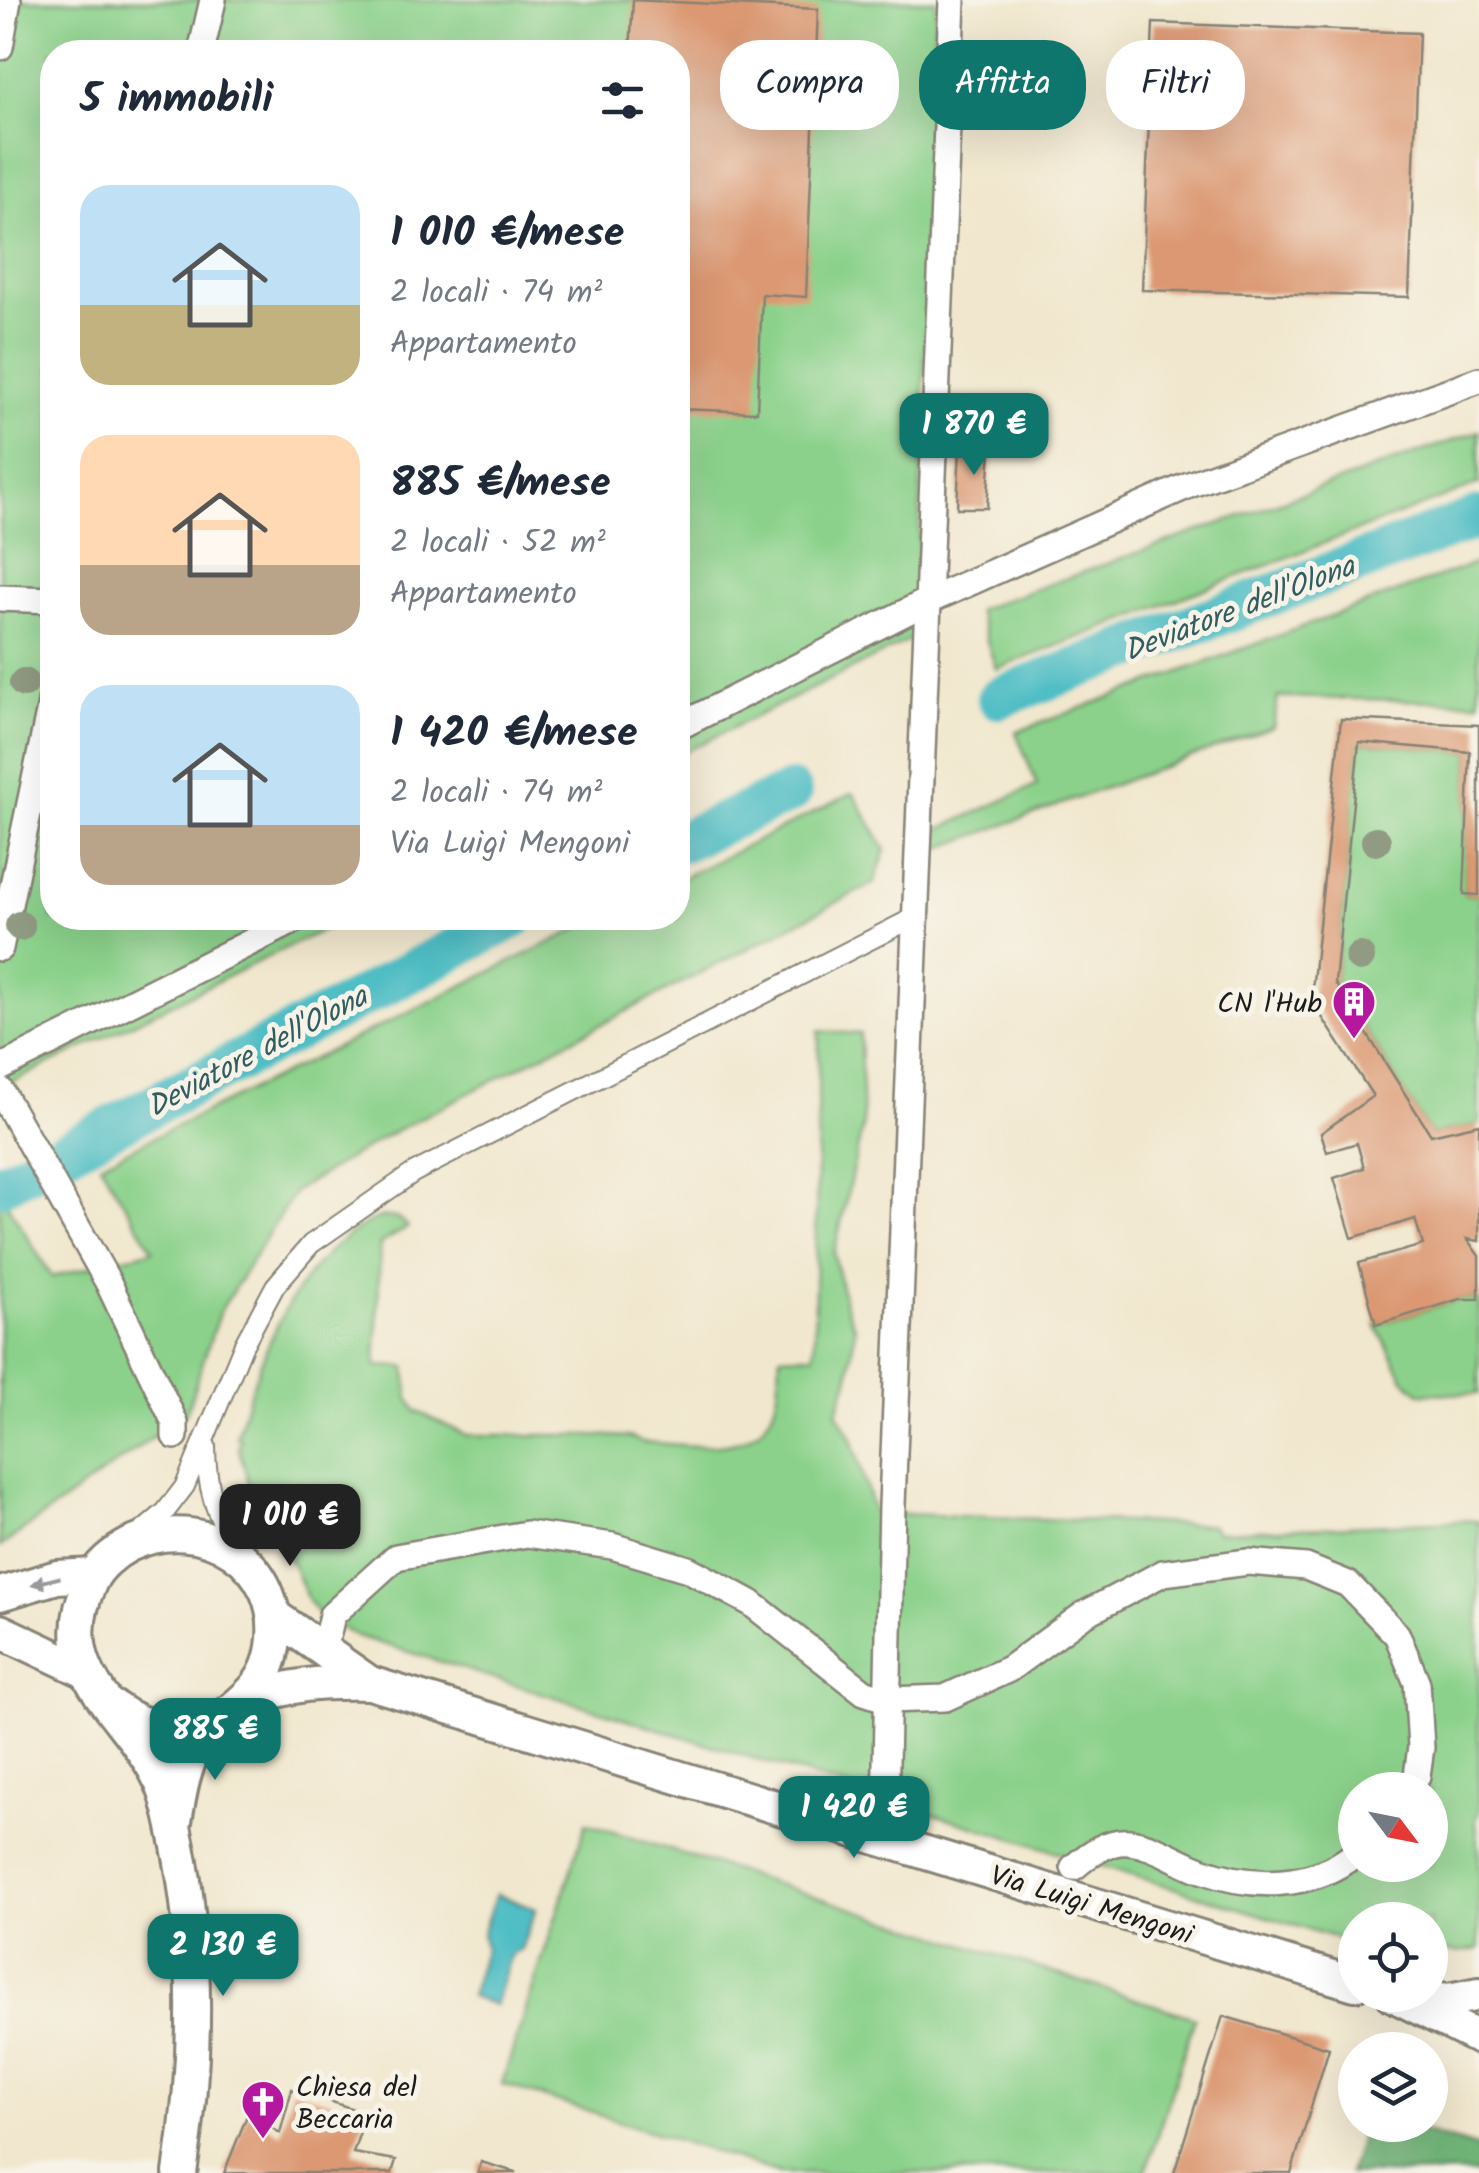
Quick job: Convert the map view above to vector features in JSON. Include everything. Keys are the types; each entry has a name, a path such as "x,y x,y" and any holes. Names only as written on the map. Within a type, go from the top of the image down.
{"street":[{"path":"0,48 8,0"},
{"path":"204,40 213,0"},
{"path":"885,1807 892,1505 952,0"},
{"path":"690,721 928,601 1189,485 1479,380"},
{"path":"0,598 40,600"},
{"path":"0,948 40,756"},
{"path":"0,1068 276,930"},
{"path":"0,1090 108,1282 175,1423 175,1436"},
{"path":"174,1827 182,1780 197,1746 263,1677 273,1648 273,1615 262,1583 242,1557 213,1539 181,1532 148,1536 117,1551 94,1575 80,1606 77,1639 85,1671 162,1782 186,1885 193,2029 188,2124 180,2173"},
{"path":"328,1632 332,1615 396,1557 527,1534 612,1546 688,1570 751,1603 864,1692 888,1700 945,1698 1009,1669 1082,1615 1163,1573 1248,1562 1306,1567 1348,1584 1397,1635 1417,1682 1421,1747 1418,1772"},
{"path":"0,1594 57,1577 94,1575"},
{"name":"Via Luigi Mengoni","path":"273,1615 370,1683"},
{"path":"0,1631 85,1671"},
{"name":"Via Luigi Mengoni","path":"233,1711 284,1686 370,1683 1338,1979"},
{"path":"103,1699 130,1719 161,1730 192,1729 233,1711"},
{"path":"1074,1866 1093,1851 1125,1842 1157,1849 1200,1870 1244,1882 1296,1882 1338,1862"},
{"path":"1448,2000 1479,1994"},
{"path":"1427,2012 1479,2038"}],"lane":[{"path":"117,1551 165,1512 185,1486 243,1346 275,1286 312,1244 413,1172 915,917"},
{"path":"206,1440 206,1480 214,1508 242,1557"}],"green space":[{"path":"0,0 936,0 935,40 919,40 919,130 932,130 916,637 690,749 690,40 40,40 40,930 323,930 0,1088"},
{"path":"1479,431 1479,484 996,669 977,610"},
{"path":"1479,562 1479,702 1278,697 1273,727 938,849 935,831 1037,785 1016,732"},
{"path":"1359,742 1470,752 1464,894 1479,895 1479,1124 1431,1135 1335,983"},
{"path":"853,793 886,850 874,883 384,1137 295,1191 219,1313 186,1413 0,1547 0,1206 6,1202 52,1277 153,1250 100,1164 576,930 690,930 690,874"},
{"path":"819,1031 860,1034 863,1124 834,1254 844,1301 855,1329 849,1377 837,1412 852,1438 874,1513 1211,1525 1217,1532 1479,1520 1479,1949 1448,1951 1448,1902 1338,1902 1338,1939 357,1636 321,1618 308,1600 292,1564 259,1518 238,1446 241,1439 236,1437 266,1351 294,1296 331,1250 381,1218 398,1219 408,1227 380,1244 376,1366 406,1367 409,1398 416,1411 466,1435 590,1435 703,1446 741,1440 757,1431 769,1417 778,1391 780,1356 814,1354"},
{"path":"1460,1299 1479,1299 1479,1394 1420,1393 1404,1379 1376,1325"},
{"path":"586,1823 1195,2018 1145,2173 780,2173 502,2084"},
{"path":"1448,2139 1479,2148 1479,2173 1349,2173 1359,2142 1448,2142"}],"water":[{"path":"496,1894 536,1909 521,1949 510,1957 495,2005 470,1996 485,1948 482,1933"}],"building":[{"path":"633,0 818,9 817,40 720,40 720,130 813,130 806,297 762,294 757,412 690,409 690,40 631,40"},
{"path":"1153,23 1419,33 1409,297 1142,290 1149,130 1245,130 1245,40 1152,40"},
{"path":"960,447 991,449 987,508 957,508"},
{"name":"CN l'Hub","path":"1341,719 1479,725 1479,895 1464,894 1470,752 1359,742 1335,983 1431,1135 1479,1124 1479,1241 1467,1239 1479,1256 1479,1299 1460,1299 1376,1325 1359,1263 1423,1245 1415,1219 1352,1238 1334,1178 1364,1168 1357,1143 1327,1152 1321,1133 1373,1096 1311,1000"},
{"path":"1223,2016 1329,2048 1291,2173 1174,2173"},
{"path":"292,2089 366,2113 353,2153 396,2160 392,2173 224,2173 248,2113 280,2133"},
{"path":"481,2162 515,2172 515,2173 478,2173"}],"waterway":[{"name":"Deviatore dell'Olona","path":"998,698 1479,517"},
{"name":"Deviatore dell'Olona","path":"690,838 791,792"},
{"name":"Deviatore dell'Olona","path":"0,1185 490,930"}],"place":[{"name":"CN l'Hub","path":"1354,1040"},
{"name":"Chiesa del Beccaria","path":"263,2140"}]}
